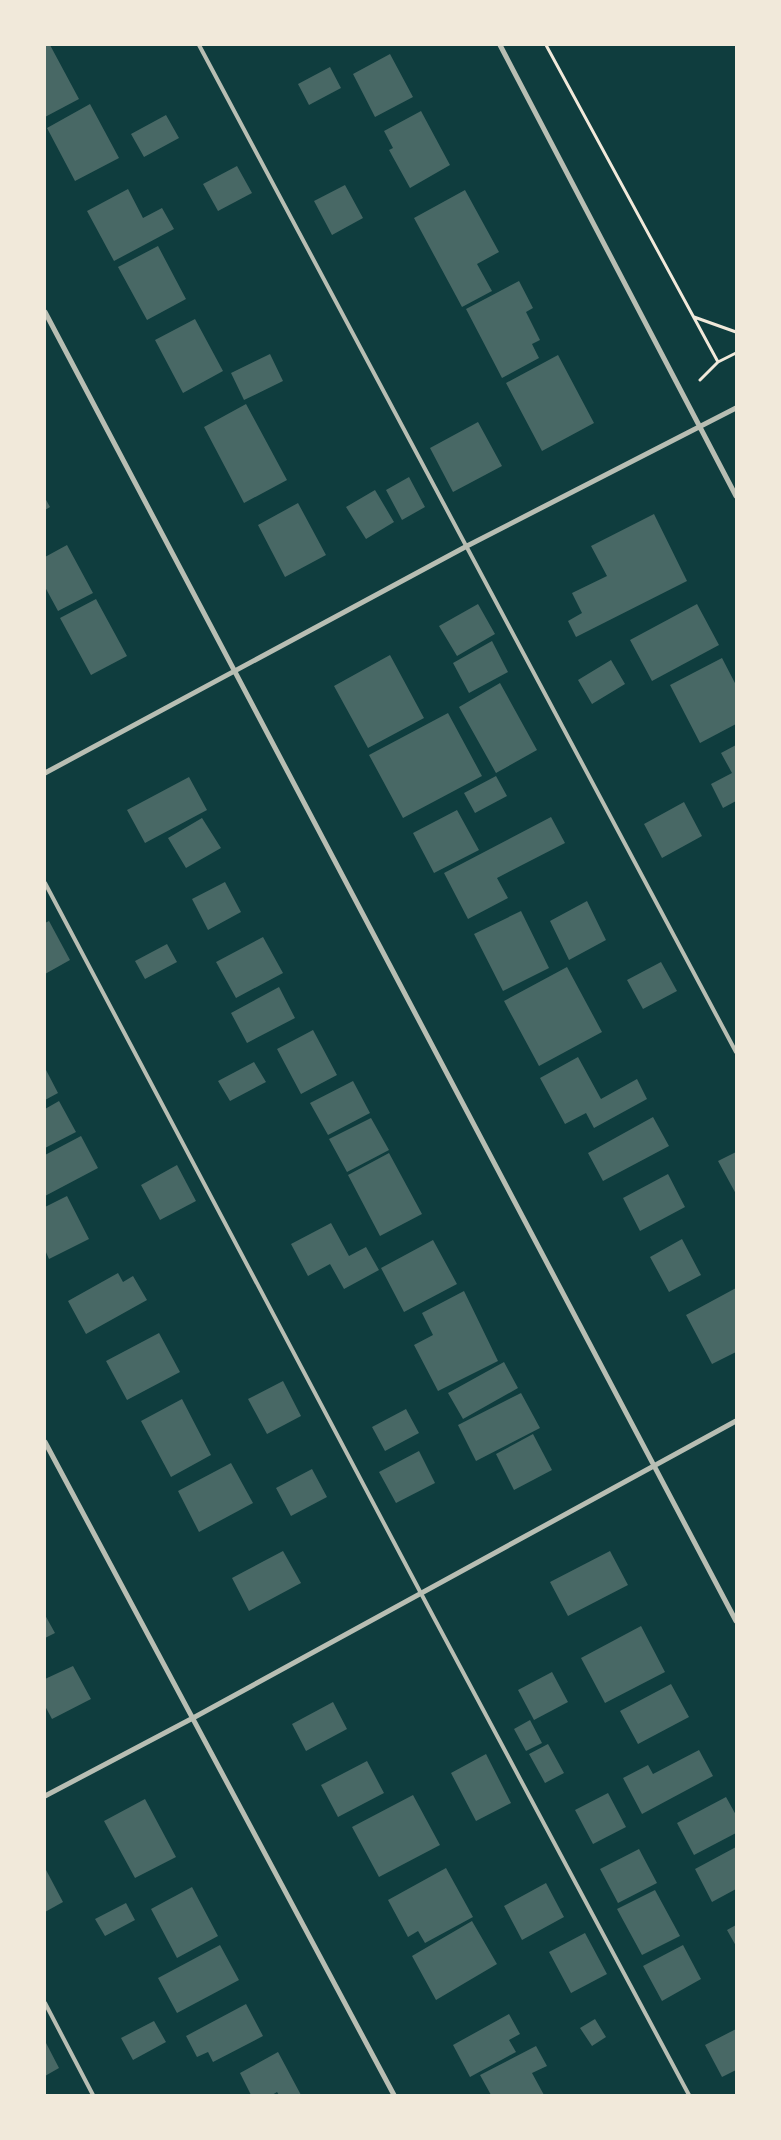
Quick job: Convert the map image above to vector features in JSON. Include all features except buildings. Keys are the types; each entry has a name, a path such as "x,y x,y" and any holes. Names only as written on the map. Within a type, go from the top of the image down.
{"street":[{"path":"500,45 736,496"},
{"path":"45,312 736,1622"},
{"path":"45,773 236,672 467,546 736,408"},
{"path":"45,1796 193,1718 736,1421"},
{"path":"45,1442 394,2095"}],"lane":[{"path":"199,45 736,1052"},
{"path":"45,884 420,1593 689,2095"},
{"path":"45,2003 93,2095"}],"path":[{"path":"546,45 718,362"},
{"path":"693,317 736,332"},
{"path":"683,396 718,362 736,353"}]}
